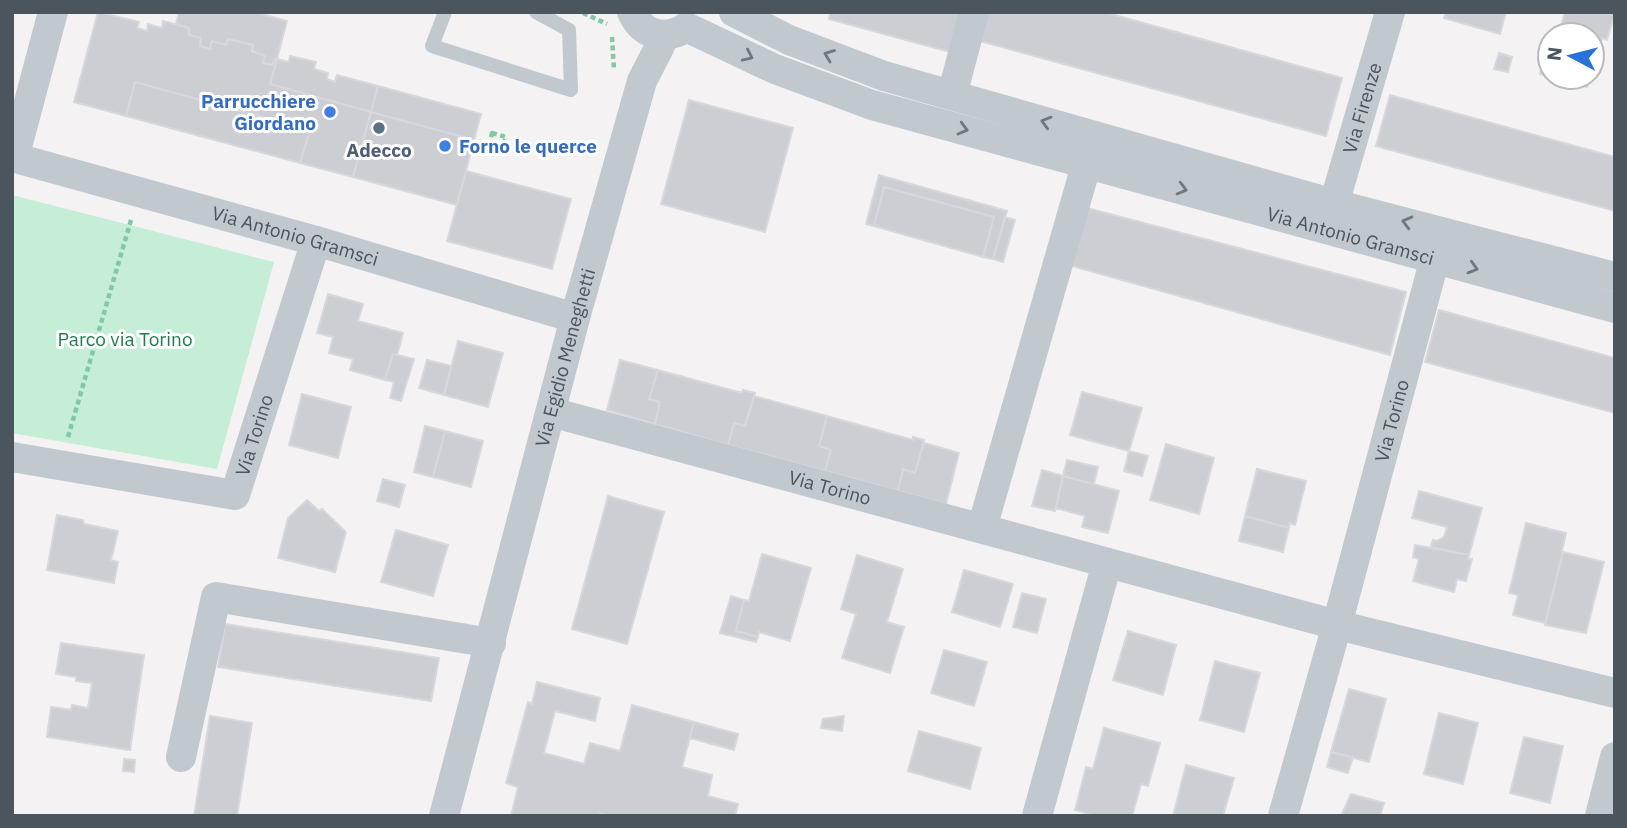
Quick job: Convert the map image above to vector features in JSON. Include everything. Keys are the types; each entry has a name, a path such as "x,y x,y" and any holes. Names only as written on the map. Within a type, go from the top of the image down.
{"street":[{"name":"Via Antonio Gramsci","path":"53,12 13,157 316,241 575,318"},
{"name":"Via Antonio Gramsci","path":"734,12 801,45 884,76 952,95 1091,149 1435,258 1615,308"},
{"path":"952,95 974,12"},
{"name":"Via Firenze","path":"1334,204 1390,12"},
{"name":"Via Antonio Gramsci","path":"653,19 872,106 1091,149 1334,204 1615,277"},
{"name":"Via Egidio Meneghetti","path":"444,816 575,318 645,73 653,19"},
{"path":"982,528 1091,149"},
{"name":"Via Torino","path":"12,457 234,495 316,241"},
{"name":"Via Torino","path":"1283,816 1435,258"},
{"name":"Via Torino","path":"551,412 1337,625 1615,694"},
{"path":"1037,816 1107,563"},
{"path":"181,757 216,597 491,643"},
{"path":"1600,816 1615,757"}],"lane":[{"path":"444,12 432,46 571,90 569,30 536,12"}],"path":[{"path":"60,465 139,192"}],"green space":[{"name":"Parco via Torino","path":"12,195 274,262 217,469 12,433"}],"building":[{"path":"98,12 139,22 137,28 147,31 148,24 162,28 163,21 189,28 189,35 201,38 200,46 210,49 212,41 226,45 228,39 253,45 252,51 265,56 263,63 272,65 277,59 270,84 371,112 353,177 300,163 310,130 135,82 126,116 74,102"},
{"path":"179,12 254,12 287,21 277,59 272,65 263,63 265,56 252,51 253,45 228,39 226,45 212,41 210,49 200,46 201,38 189,35 189,28 176,24"},
{"path":"830,12 960,12 950,52 829,19"},
{"path":"988,12 1104,12 1342,78 1326,136 980,41"},
{"path":"1446,12 1506,12 1500,34 1444,18"},
{"path":"1565,12 1615,12 1607,40 1606,21 1562,21"},
{"path":"1499,53 1512,57 1508,72 1494,69"},
{"path":"290,56 316,62 314,69 328,73 327,79 335,82 337,75 378,86 371,112 270,84 277,59 289,62"},
{"path":"135,82 310,130 300,163 126,116"},
{"path":"378,86 481,114 474,140 371,112"},
{"path":"1390,95 1615,157 1615,211 1376,146"},
{"path":"689,100 793,128 765,232 661,204"},
{"path":"371,112 474,140 457,205 353,177"},
{"path":"466,171 571,199 552,269 447,241"},
{"path":"879,175 1007,211 993,259 983,257 994,217 884,187 874,226 866,224"},
{"path":"884,187 994,217 983,257 874,226"},
{"path":"1087,208 1406,292 1390,355 1072,266"},
{"path":"1005,217 1015,220 1003,262 993,259"},
{"path":"328,294 363,304 358,321 403,333 397,355 393,354 385,380 350,370 353,359 329,353 333,337 317,333"},
{"path":"1439,310 1615,358 1615,413 1425,362"},
{"path":"458,341 503,353 488,407 444,395"},
{"path":"393,354 414,359 401,401 390,398 394,382 385,380"},
{"path":"427,360 451,366 444,395 419,388"},
{"path":"620,360 658,370 649,399 660,402 655,424 607,410"},
{"path":"658,370 742,393 743,390 755,393 745,426 734,423 728,445 655,424 660,402 649,399"},
{"path":"1082,392 1142,408 1129,451 1070,435"},
{"path":"302,394 351,407 338,458 289,445"},
{"path":"754,396 827,416 819,446 831,450 825,471 728,445 734,423 745,426"},
{"path":"827,416 913,440 913,437 924,440 915,473 903,469 898,491 825,471 831,450 819,446"},
{"path":"425,426 445,431 433,477 414,472"},
{"path":"445,431 483,441 471,487 433,477"},
{"path":"924,443 959,453 946,504 898,491 903,469 915,473"},
{"path":"1166,444 1214,458 1199,514 1150,500"},
{"path":"1129,451 1148,456 1142,476 1124,471"},
{"path":"1067,460 1098,467 1094,484 1063,476"},
{"path":"1257,469 1306,481 1295,525 1290,523 1289,528 1245,516"},
{"path":"1042,470 1063,476 1055,511 1032,506"},
{"path":"1063,476 1119,491 1108,533 1082,527 1085,516 1056,508"},
{"path":"383,479 405,485 399,507 377,501"},
{"path":"1419,491 1482,508 1469,555 1431,547 1433,540 1444,537 1447,527 1412,518"},
{"path":"608,496 664,512 627,644 572,629"},
{"path":"307,500 319,511 322,509 346,532 335,572 278,558 288,518"},
{"path":"57,515 118,531 111,560 118,562 114,583 47,570"},
{"path":"1245,516 1289,528 1283,552 1239,541"},
{"path":"1526,523 1566,533 1545,623 1513,615 1518,595 1509,593"},
{"path":"396,530 448,545 433,596 381,582"},
{"path":"1415,545 1469,555 1468,559 1472,559 1466,581 1457,579 1454,592 1413,581 1419,559 1413,557"},
{"path":"1563,552 1604,562 1586,633 1545,625"},
{"path":"762,554 811,568 790,641 759,632 758,637 736,631 744,600 749,601"},
{"path":"857,555 903,569 887,622 904,627 890,673 842,658 856,614 841,609"},
{"path":"964,570 1013,584 1000,627 952,612"},
{"path":"1022,593 1046,599 1037,633 1013,627"},
{"path":"731,596 744,600 736,631 758,637 756,642 720,633"},
{"path":"225,624 439,658 431,701 218,667"},
{"path":"1128,631 1176,645 1163,695 1113,680"},
{"path":"61,643 144,655 130,750 47,737 51,707 71,710 72,705 88,708 92,683 56,674"},
{"path":"944,650 987,662 974,706 931,693"},
{"path":"1215,661 1260,673 1244,732 1200,720"},
{"path":"537,682 600,698 595,721 555,711 544,753 584,764 590,743 620,751 632,705 694,722 682,767 712,775 708,796 738,804 735,816 611,816 600,813 599,816 511,816 518,787 506,783 528,702 532,704"},
{"path":"1349,689 1386,699 1369,762 1331,752"},
{"path":"1439,713 1478,723 1463,784 1424,774"},
{"path":"210,716 252,723 237,816 194,816"},
{"path":"844,716 842,731 821,728 823,719"},
{"path":"694,722 738,734 734,750 690,738"},
{"path":"1104,728 1160,743 1148,786 1141,784 1132,816 1096,816 1075,810 1086,767 1093,769"},
{"path":"919,731 981,748 970,789 908,771"},
{"path":"1524,737 1563,746 1550,803 1510,793"},
{"path":"1331,752 1353,757 1348,773 1327,767"},
{"path":"124,759 135,760 134,772 123,771"},
{"path":"1186,765 1234,778 1223,816 1173,816"},
{"path":"1351,794 1384,803 1380,816 1341,816"}],"place":[{"name":"Parrucchiere Giordano","path":"330,112"},
{"name":"Adecco","path":"379,128"},
{"name":"Forno le querce","path":"445,146"}]}
